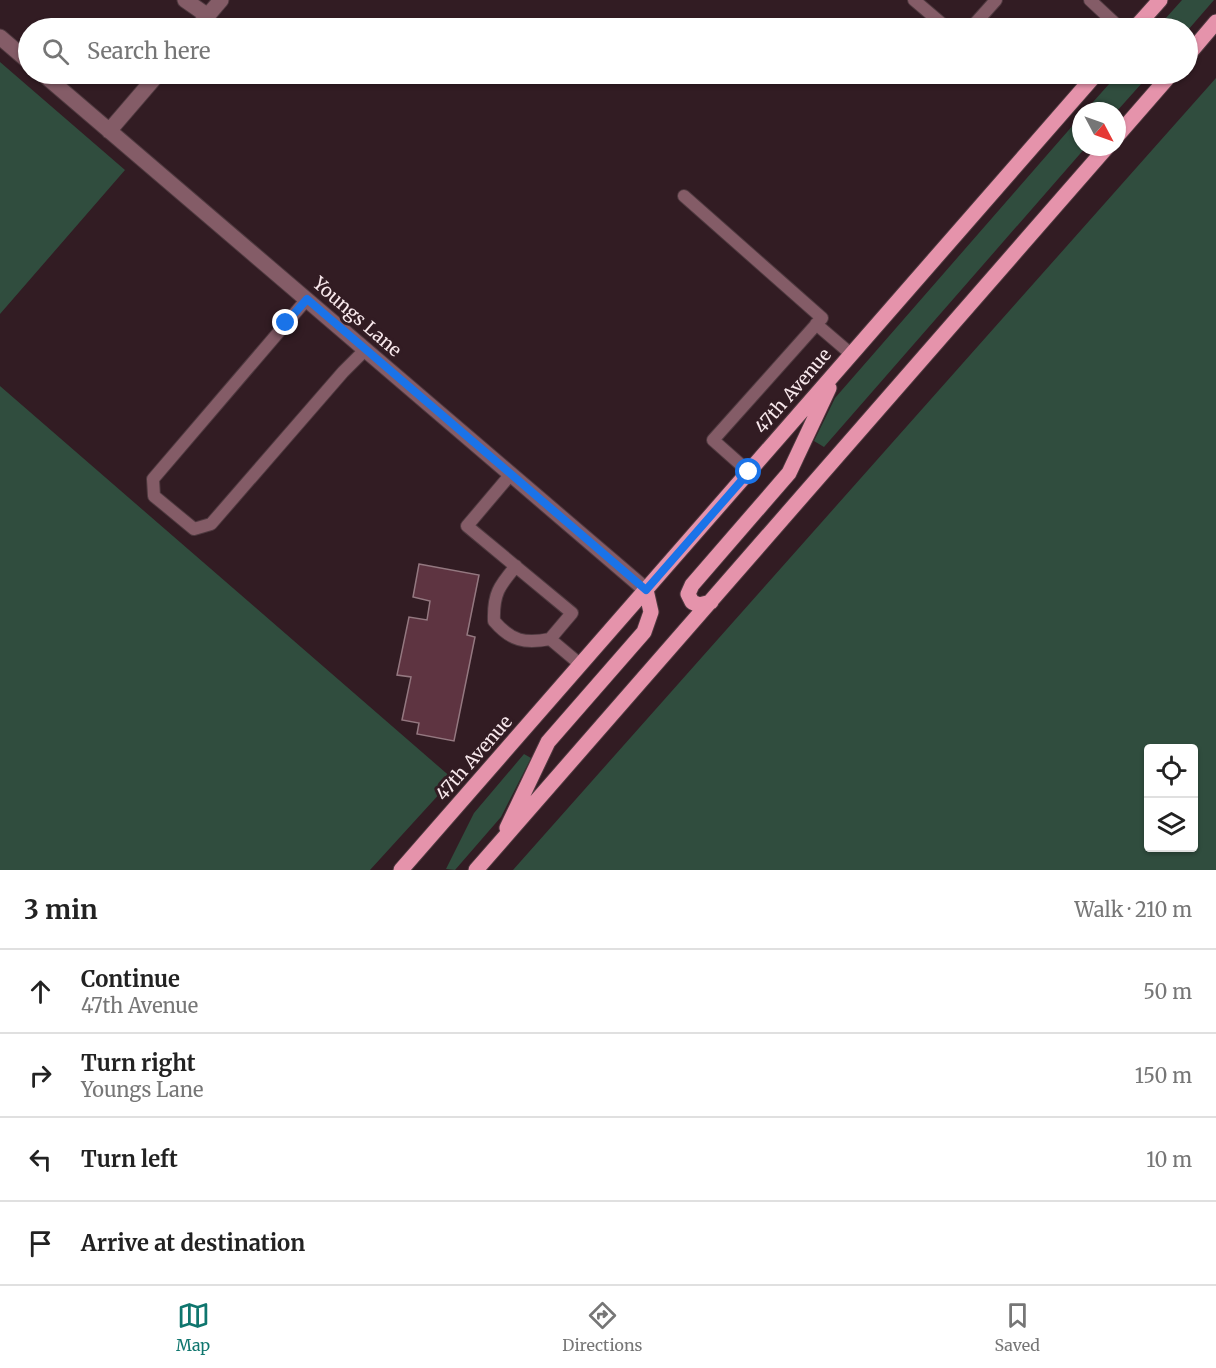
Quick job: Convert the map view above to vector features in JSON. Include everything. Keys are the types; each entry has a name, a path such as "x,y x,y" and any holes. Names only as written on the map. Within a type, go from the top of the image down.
{"main road":[{"path":"1144,18 1160,0"},
{"path":"1198,43 1216,22"},
{"name":"47th Avenue","path":"401,870 1087,84"},
{"path":"1126,126 1162,84"},
{"path":"476,870 1099,156"},
{"path":"711,602 699,605 692,602 688,594 692,585 789,473 838,369"},
{"path":"500,844 548,742 644,632 651,612 646,590"}],"street":[{"path":"185,0 208,16 221,0"},
{"path":"0,37 18,52"},
{"name":"Youngs Lane","path":"55,84 646,590"},
{"path":"109,130 149,84"}],"lane":[{"path":"914,0 935,18"},
{"path":"980,18 996,0"},
{"path":"1090,0 1109,18"},
{"path":"684,196 822,318 713,440 749,472"},
{"path":"307,299 153,479 154,496 194,529 211,524 343,372 365,350"},
{"path":"816,324 851,354"},
{"path":"511,474 467,526 516,566 572,613 550,639 536,642 521,640 505,634 494,621 493,603 499,587 516,566"},
{"path":"550,639 581,665"}],"green space":[{"path":"1182,0 1214,0 1198,18 1166,18"},
{"path":"0,62 18,78 18,84 25,84 125,170 0,314"},
{"path":"1216,78 1216,870 513,870"},
{"path":"1109,84 1141,84 1125,102 1093,102"},
{"path":"1072,126 1072,156 1078,156 824,447 814,441 835,398"},
{"path":"0,386 453,779 370,870 0,870"},
{"path":"524,754 531,758 501,817 455,870 446,869 474,813"}],"building":[{"path":"419,564 479,575 467,635 475,637 454,741 417,734 419,723 402,720 411,677 397,675 409,617 427,620 430,601 413,597"}],"route":[{"path":"286,323 307,299 646,590 749,472"}]}
